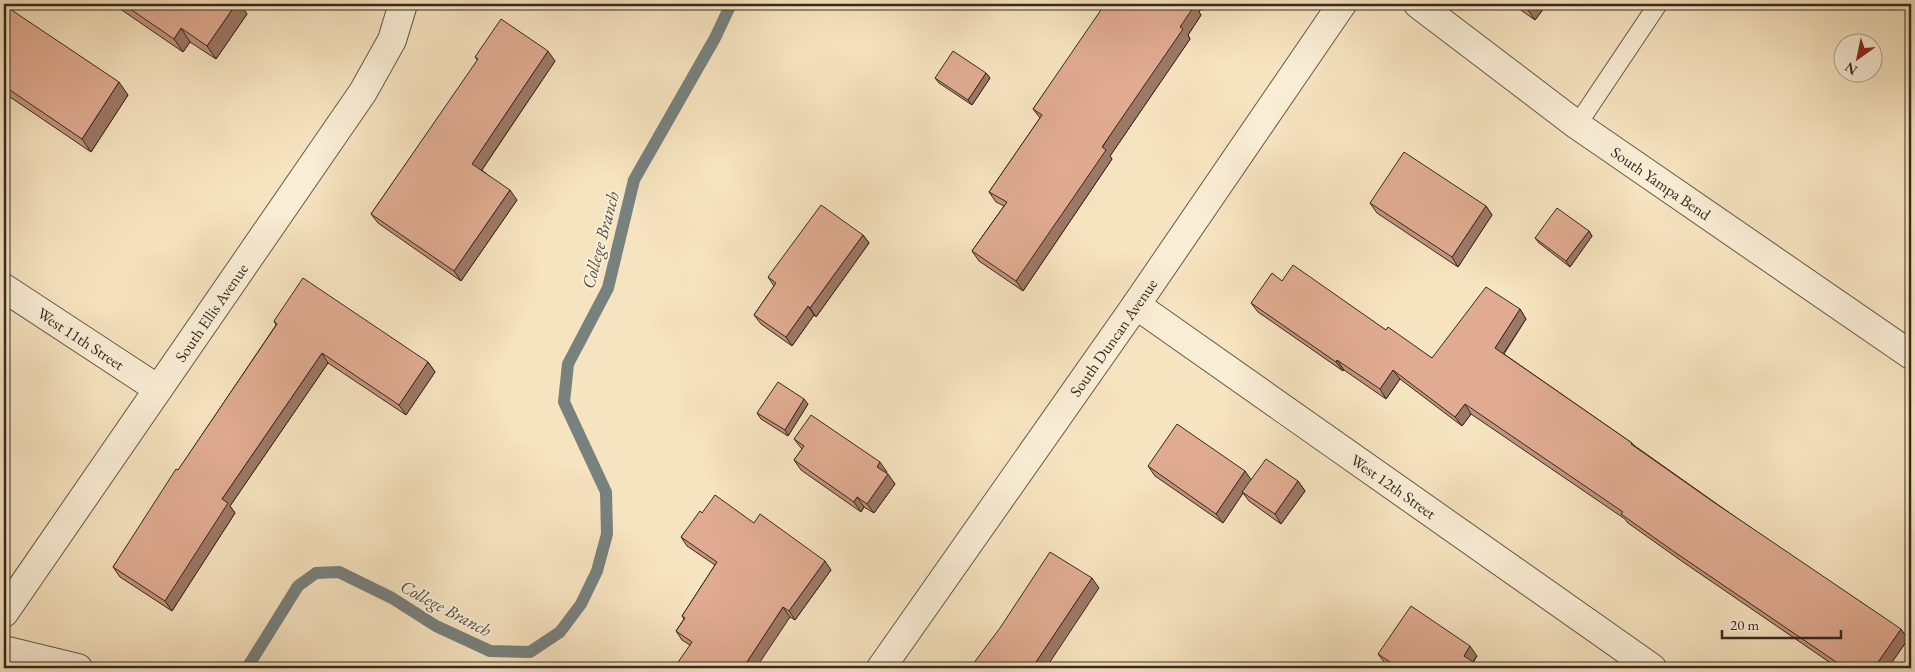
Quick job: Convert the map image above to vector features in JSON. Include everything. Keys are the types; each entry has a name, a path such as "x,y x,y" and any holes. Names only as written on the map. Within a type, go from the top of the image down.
{"street":[{"name":"South Ellis Avenue","path":"4,612 363,92 392,40 403,4"},
{"name":"South Duncan Avenue","path":"881,668 1136,305 1342,4"},
{"name":"South Yampa Bend","path":"1418,4 1577,125 1911,355"},
{"name":"West 11th Street","path":"4,288 158,389"},
{"name":"West 12th Street","path":"1136,305 1652,668"},
{"path":"4,650 78,668"}],"lane":[{"path":"1577,125 1658,4"}],"building":[{"path":"123,4 236,4 207,46 181,28 174,39"},
{"path":"1108,4 1195,5 1180,27 1183,29 1102,147 1106,150 1016,281 972,251 1007,202 989,192 1042,115 1033,109 1103,7 1105,9"},
{"path":"1519,4 1533,4 1528,10"},
{"path":"10,9 119,82 82,139 4,86 4,19"},
{"path":"501,19 548,51 472,164 510,190 454,271 371,214 478,59 475,57"},
{"path":"953,51 986,73 968,100 935,78"},
{"path":"1404,152 1486,206 1452,257 1370,203"},
{"path":"821,205 863,235 810,308 808,306 786,337 754,315 776,283 768,277"},
{"path":"1557,208 1589,231 1566,261 1535,238"},
{"path":"1293,265 1386,330 1388,327 1432,358 1486,287 1520,309 1495,348 1712,501 1901,629 1874,668 1845,668 1676,553 1621,514 1623,512 1465,404 1455,417 1393,370 1380,389 1337,360 1336,362 1251,303 1272,273 1282,281"},
{"path":"303,278 428,362 399,405 322,353 222,499 228,503 165,601 113,567 176,469 178,470 277,324 274,321"},
{"path":"778,382 804,399 785,430 757,413"},
{"path":"811,415 880,462 877,467 888,474 867,504 857,497 854,502 794,460 804,446 794,439"},
{"path":"1177,424 1245,471 1216,514 1148,466"},
{"path":"1266,459 1298,481 1275,514 1242,492"},
{"path":"715,495 754,523 760,514 825,561 789,611 783,607 743,668 674,668 692,642 676,631 685,618 682,616 717,562 681,537 700,511 702,513"},
{"path":"1050,552 1092,578 1032,668 970,668 1000,628"},
{"path":"1411,606 1470,646 1464,656 1482,668 1399,668 1378,654"}],"waterway":[{"name":"College Branch","path":"247,668 298,586 316,573 339,572 392,598 436,626 490,651 530,652 560,632 581,604 597,571 607,534 606,492 564,402 568,364 608,288 634,180 715,38 731,4"}]}
